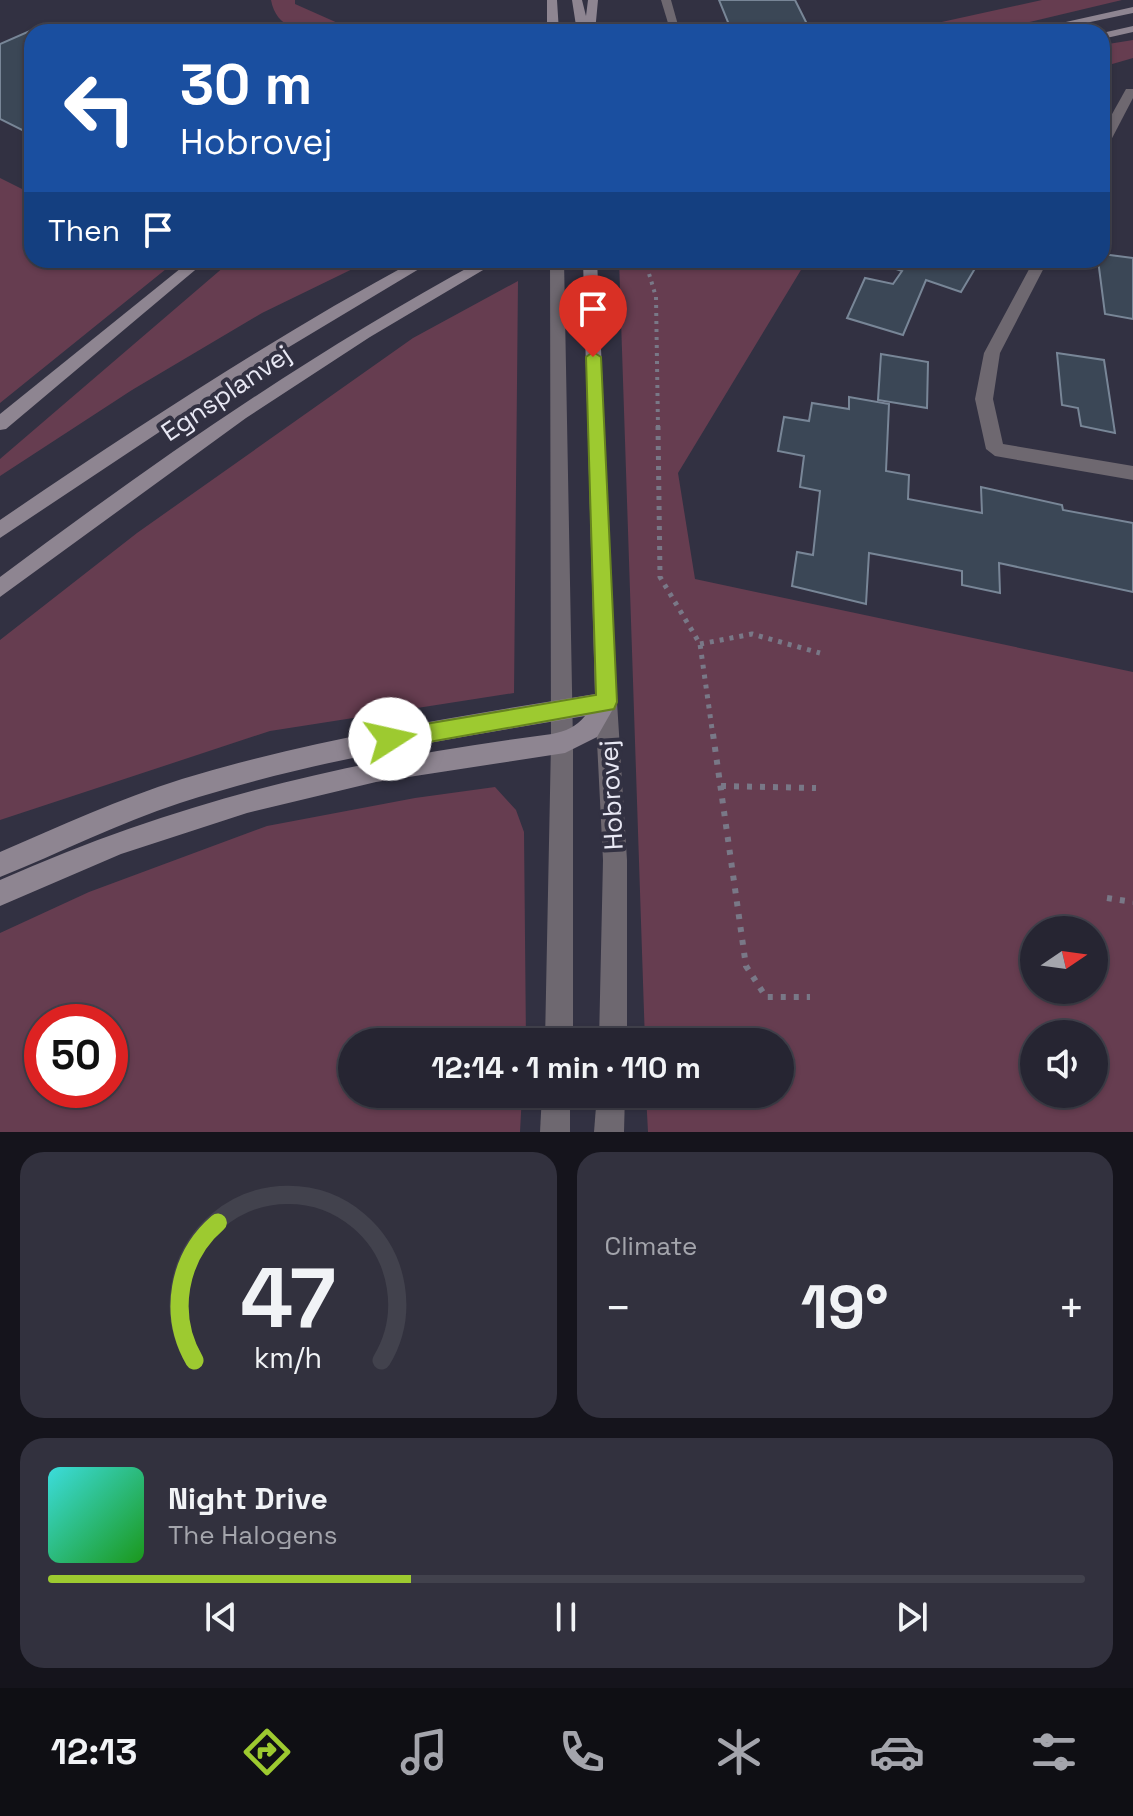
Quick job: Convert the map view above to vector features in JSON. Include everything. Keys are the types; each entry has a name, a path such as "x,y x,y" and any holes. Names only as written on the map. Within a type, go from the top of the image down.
{"main road":[{"path":"552,0 553,24"},
{"path":"577,0 582,24"},
{"path":"590,24 593,0"},
{"path":"1066,24 1133,10"},
{"path":"1110,34 1133,29"},
{"path":"0,424 190,268"},
{"name":"Egnsplanvej","path":"0,530 121,445 319,320 413,268"},
{"name":"Egnsplanvej","path":"0,588 234,417 375,326 479,268"},
{"name":"Hobrovej","path":"590,268 606,702"},
{"path":"0,865 182,791 266,768 367,743 606,702"},
{"path":"0,893 89,855 196,818 277,795 395,769 562,743 581,737 598,723 606,702"}],"street":[{"path":"666,0 674,23"},
{"path":"1110,129 1130,92"},
{"path":"1037,268 992,353 984,399 995,449 1133,473"},
{"name":"Hobrovej","path":"557,269 562,710 559,1028"},
{"name":"Hobrovej","path":"606,702 615,860 613,1028"},
{"path":"555,1132 556,1108"},
{"path":"609,1132 610,1108"}],"path":[{"path":"647,268 656,297 660,577 700,644 746,966 766,997 810,997"},
{"path":"700,644 752,634 820,653"},
{"path":"721,786 816,788"},
{"path":"1107,898 1133,902"}],"shaded area":[{"path":"271,0 295,0 295,4 340,24 286,24 275,13"},
{"path":"1042,0 1122,0 1021,24 932,24"},
{"path":"1133,40 1133,58 1110,65 1110,44"},
{"path":"0,178 24,190 24,268 167,268 0,403"},
{"path":"223,268 355,268 262,313 132,390 0,476 0,459"},
{"path":"619,268 802,268 678,473 695,579 1133,672 1133,1132 648,1132 647,1108 794,1108 794,1028 645,1028"},
{"path":"518,281 514,693 270,731 0,820 0,640 137,533 413,338"},
{"path":"495,787 516,810 524,832 526,1028 338,1028 338,1108 521,1108 520,1132 0,1132 0,933 89,892 267,826 415,798"}],"building":[{"path":"719,0 795,0 807,24 729,24"},
{"path":"24,34 24,131 0,119 0,44"},
{"path":"1110,255 1133,258 1133,319 1105,314 1099,268 1110,268"},
{"path":"893,268 975,268 961,292 926,280 903,335 847,318 865,278 893,284 902,271"},
{"path":"1057,353 1104,360 1115,433 1081,426 1078,408 1062,405"},
{"path":"881,354 928,362 927,408 878,400"},
{"path":"849,397 889,404 886,471 909,475 908,499 982,513 981,487 1062,505 1063,510 1133,523 1133,592 999,563 1000,593 962,585 962,571 869,553 866,604 792,586 797,552 813,555 820,491 800,487 804,456 778,451 784,417 809,421 812,403 849,409"}],"route":[{"path":"390,739 606,702 593,357"}]}
